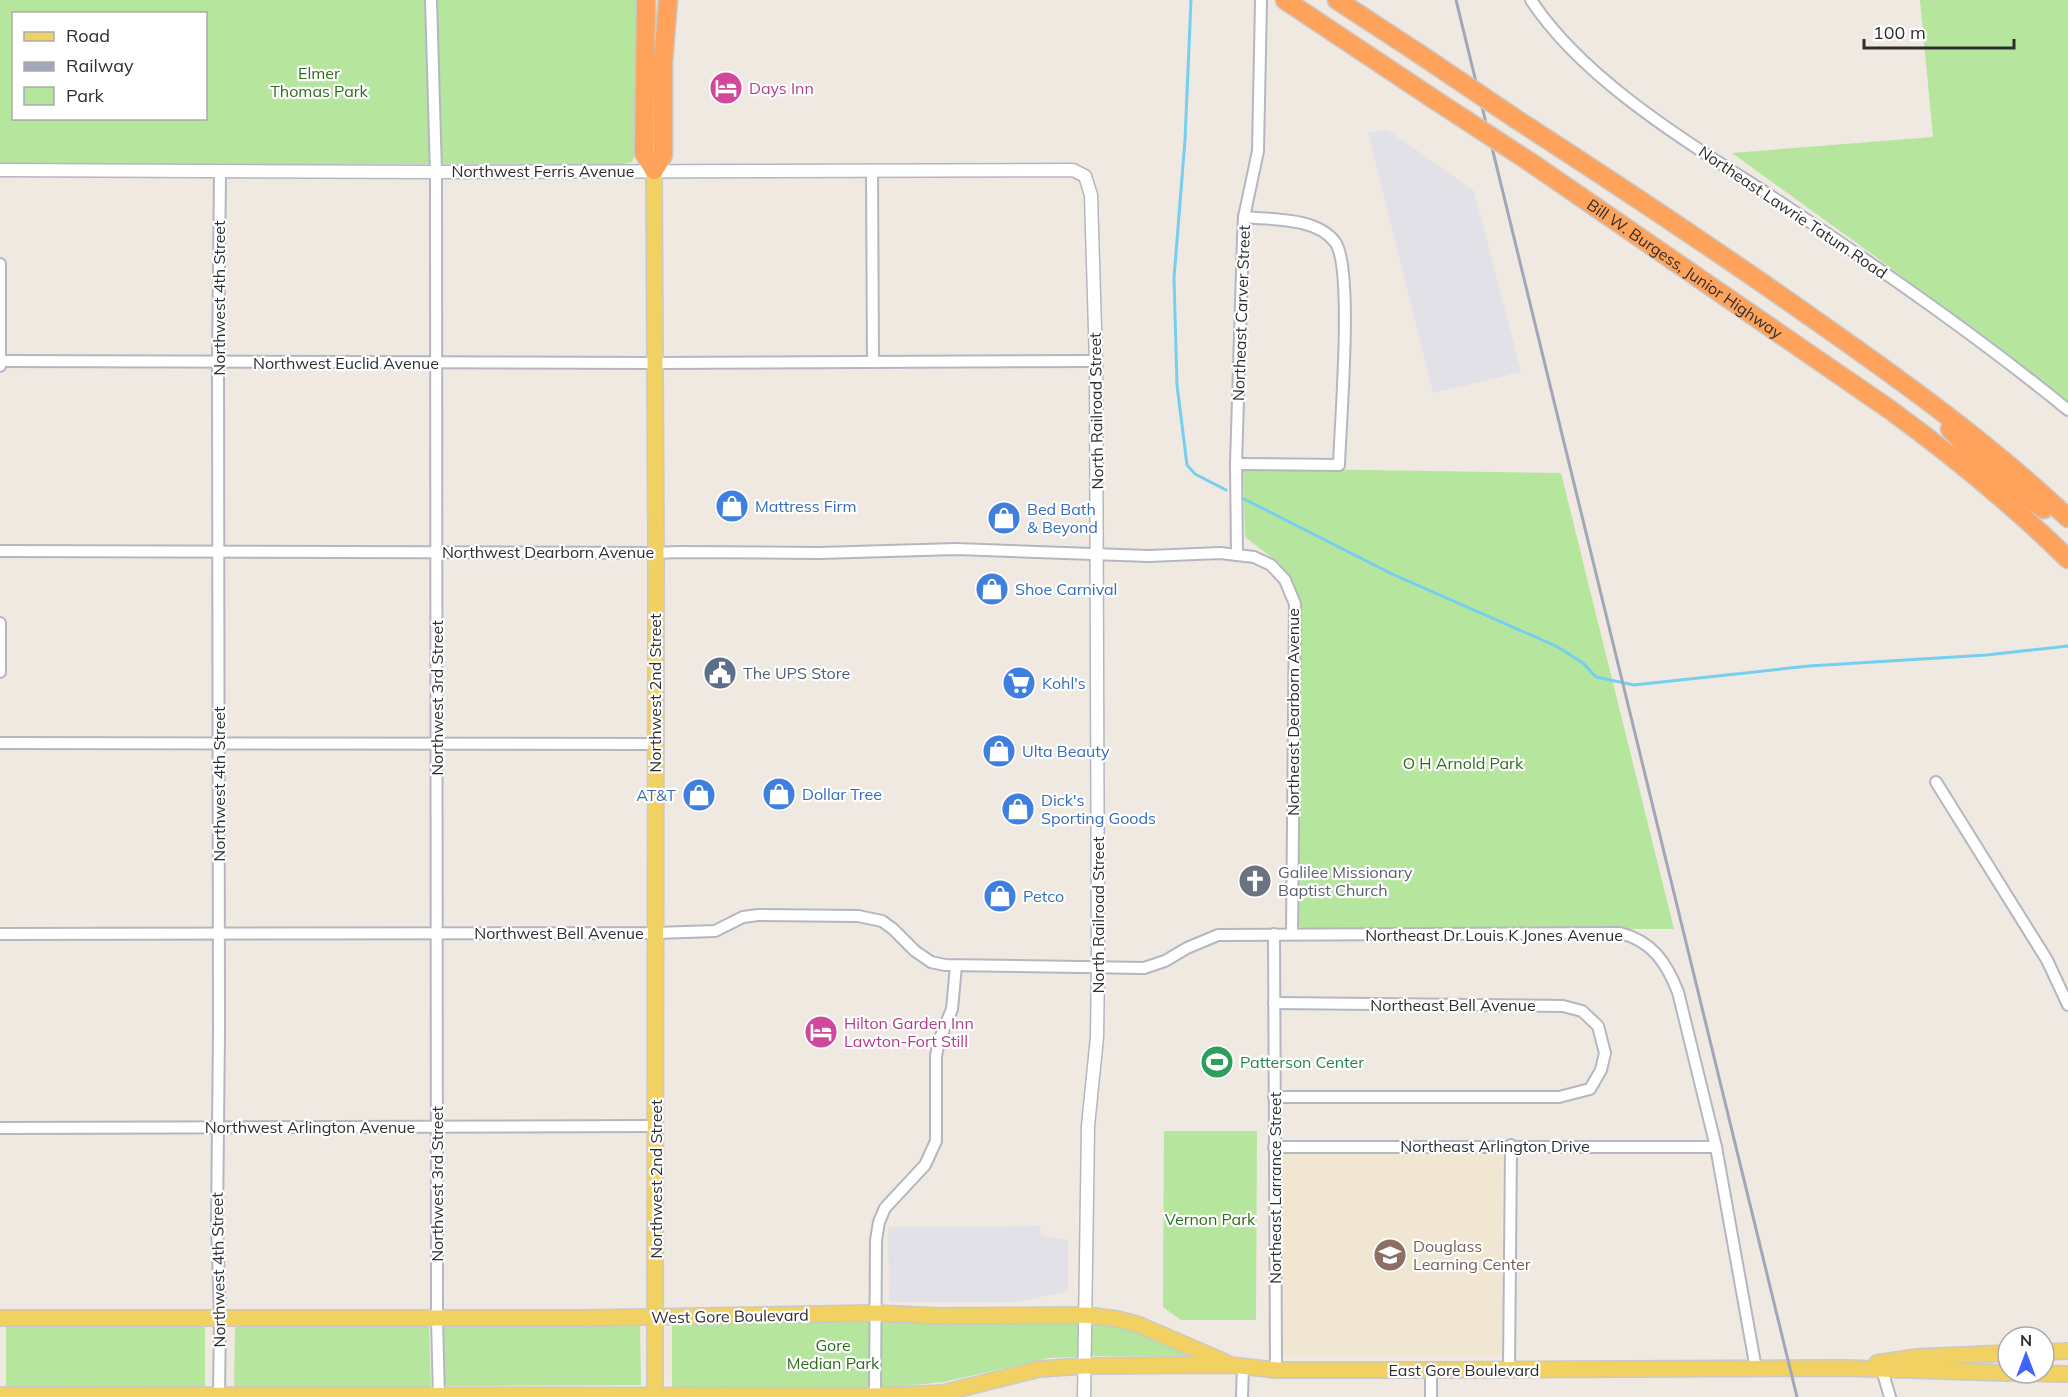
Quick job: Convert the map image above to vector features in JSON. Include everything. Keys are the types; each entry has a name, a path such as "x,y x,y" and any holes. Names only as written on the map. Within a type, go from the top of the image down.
{"highway":[{"path":"646,0 644,153 654,170 663,155 663,62 668,0"},
{"name":"Bill W. Burgess, Junior Highway","path":"1337,0 1704,242 1907,384 2006,462 2068,518"},
{"name":"Bill W. Burgess, Junior Highway","path":"1291,4 1530,162 1889,409 1938,444 1987,484 2068,558"},
{"path":"1907,384 1992,473 2068,558"},
{"path":"1889,409 1992,473 2068,526"}],"main road":[{"name":"Northwest 2nd Street","path":"654,170 655,1395"},
{"name":"West Gore Boulevard","path":"0,1318 656,1318 875,1313 939,1316 1086,1315 1137,1324 1236,1365"},
{"name":"East Gore Boulevard","path":"1882,1366 1917,1357 1996,1354"},
{"name":"East Gore Boulevard","path":"1084,1366 1236,1365 1276,1370 1756,1369 1882,1366 1996,1372"},
{"path":"0,1395 876,1397 944,1393 1039,1369 1084,1366"}],"street":[{"name":"Northwest 3rd Street","path":"431,0 436,172 437,1319 439,1396"},
{"name":"Northeast Carver Street","path":"1238,555 1236,464 1244,217 1258,151 1261,0"},
{"name":"Northeast Lawrie Tatum Road","path":"1531,0 1539,13 1598,76 1664,125 1836,239 1952,320 2068,410"},
{"name":"Northwest Ferris Avenue","path":"0,170 436,172 1073,170 1085,176"},
{"path":"872,170 873,362"},
{"name":"Northwest 4th Street","path":"219,1395 220,1318 217,1223 220,172"},
{"name":"North Railroad Street","path":"1084,1397 1088,1126 1097,1037 1098,968 1096,361 1091,195 1085,176"},
{"path":"1236,464 1339,465 1345,310 1343,262 1335,242 1317,228 1244,217"},
{"path":"0,264 0,366"},
{"name":"Northwest Euclid Avenue","path":"0,361 655,363 1096,361"},
{"name":"Northwest Dearborn Avenue","path":"0,551 820,553 956,549 1097,553"},
{"name":"Northeast Dearborn Avenue","path":"1097,553 1149,556 1220,553 1254,557 1271,565 1285,580 1295,604 1292,934"},
{"path":"0,623 0,672"},
{"path":"0,743 655,744"},
{"path":"1936,782 2047,960 2068,1005"},
{"name":"Northwest Bell Avenue","path":"0,934 655,933 715,931 743,917 758,915 858,916 882,921 915,951 931,962 956,966 1098,968"},
{"name":"Northeast Dr Louis K Jones Avenue","path":"1292,934 1620,933 1635,937 1660,958 1670,972 1678,992 1716,1147 1756,1369"},
{"name":"Northeast Larrance Street","path":"1274,934 1276,1370"},
{"path":"1098,968 1144,968 1165,961 1187,948 1218,935 1292,934"},
{"path":"876,1397 876,1240 879,1222 892,1199 925,1166 936,1142 936,1056 939,1041 952,1009 956,966"},
{"name":"Northeast Bell Avenue","path":"1274,1003 1563,1006 1582,1011 1598,1026 1605,1053 1601,1070 1590,1089 1559,1097 1275,1097"},
{"name":"Northwest Arlington Avenue","path":"0,1128 656,1126"},
{"path":"1509,1370 1511,1145"},
{"name":"Northeast Arlington Drive","path":"1274,1147 1511,1145 1716,1147"},
{"path":"1236,1365 1242,1397"},
{"path":"1882,1366 1890,1397"},
{"path":"1431,1370 1431,1397"}],"shaded area":[{"path":"1388,130 1474,191 1521,372 1433,393 1368,133"},
{"name":"Douglass Learning Center","path":"1278,1154 1502,1154 1502,1356 1278,1356"},
{"path":"1040,1226 1041,1236 1068,1240 1068,1291 1017,1302 889,1302 888,1227"}],"green space":[{"name":"Elmer Thomas Park","path":"0,0 637,0 637,151 632,162 623,164 0,164"},
{"path":"1920,0 2068,0 2068,402 1872,254 1732,153 1933,137"},
{"name":"O H Arnold Park","path":"1243,468 1561,473 1674,929 1302,929 1299,926 1297,595 1288,574 1279,563 1245,537"},
{"name":"Vernon Park","path":"1164,1131 1257,1131 1256,1320 1181,1320 1163,1307"},
{"name":"Gore Median Park","path":"869,1318 870,1389 672,1392 672,1326"},
{"name":"Gore Median Park","path":"1078,1319 1078,1357 1048,1358 944,1382 881,1388 882,1320"},
{"path":"1090,1320 1133,1328 1191,1355 1190,1357 1091,1356"},
{"path":"205,1322 205,1387 6,1388 6,1323"},
{"path":"640,1323 641,1385 445,1386 444,1327"},
{"path":"429,1326 431,1389 234,1387 235,1327"}],"waterway":[{"path":"1191,0 1185,140 1174,278 1177,385 1187,465 1195,474 1226,490"},
{"path":"1244,499 1392,574 1556,646 1583,663 1596,677 1634,685 1809,666 1986,655 2068,646"}],"railway":[{"path":"1456,0 1797,1397"}],"place":[{"name":"Days Inn","path":"726,88"},
{"name":"Mattress Firm","path":"732,506"},
{"name":"Bed Bath & Beyond","path":"1004,518"},
{"name":"Shoe Carnival","path":"992,589"},
{"name":"The UPS Store","path":"720,673"},
{"name":"Kohl's","path":"1019,683"},
{"name":"Ulta Beauty","path":"999,751"},
{"name":"Dollar Tree","path":"779,794"},
{"name":"AT&T","path":"699,795"},
{"name":"Dick's Sporting Goods","path":"1018,809"},
{"name":"Galilee Missionary Baptist Church","path":"1255,881"},
{"name":"Petco","path":"1000,896"},
{"name":"Hilton Garden Inn Lawton-Fort Still","path":"821,1032"},
{"name":"Patterson Center","path":"1217,1062"},
{"name":"Douglass Learning Center","path":"1390,1255"}]}
